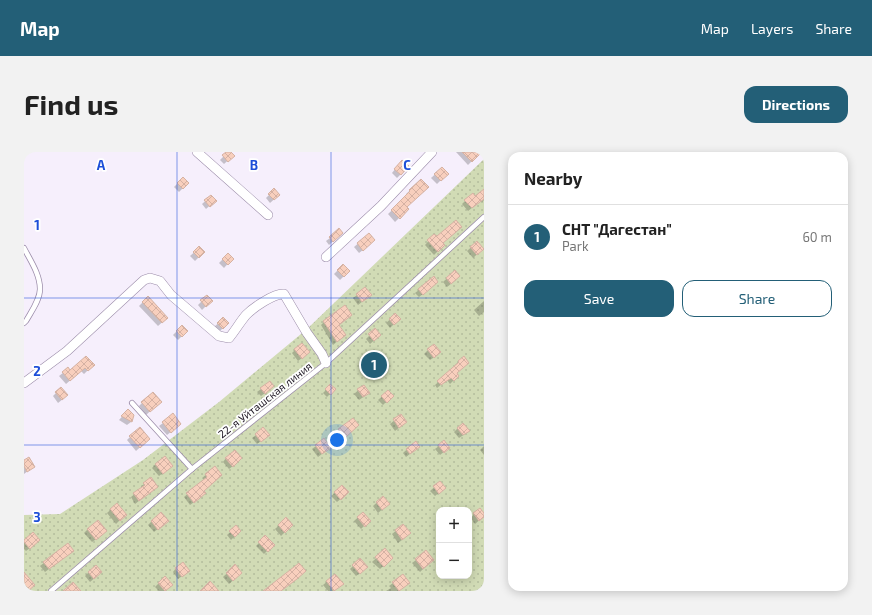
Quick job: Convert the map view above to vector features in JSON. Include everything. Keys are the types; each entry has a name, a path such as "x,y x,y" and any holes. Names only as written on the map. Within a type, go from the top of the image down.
{"street":[{"path":"197,152 268,215"},
{"path":"326,257 381,206 432,152"},
{"path":"24,383 67,351 144,280 150,278 160,281 171,295 219,336 225,338 229,338 246,315 273,296 279,293 284,294 307,333 322,354 326,363"}],"lane":[{"name":"22-я Уйташская линия","path":"51,591 192,469 326,363 484,217"},
{"path":"24,248 37,275 40,290 36,303 24,323"},
{"path":"132,403 192,469"}],"green space":[{"path":"484,159 484,591 24,591 24,515 60,514 143,460 219,402 307,329"}],"building":[{"path":"226,152 231,152 235,156 228,162 222,155"},
{"path":"462,152 482,152 472,162"},
{"path":"402,160 409,166 401,175 394,169"},
{"path":"442,167 449,174 441,181 434,174"},
{"path":"183,177 189,183 183,189 177,183"},
{"path":"421,179 429,187 407,207 409,209 400,219 391,210"},
{"path":"274,188 280,195 274,200 268,194"},
{"path":"484,189 484,199 472,208 464,200 473,193 475,196"},
{"path":"211,195 217,201 210,207 204,200"},
{"path":"456,220 462,227 443,243 445,245 438,252 427,240 434,234 437,236"},
{"path":"339,228 343,233 333,242 329,237"},
{"path":"369,233 375,240 363,251 357,243"},
{"path":"477,241 484,249 477,255 470,247"},
{"path":"199,246 205,252 199,258 193,252"},
{"path":"228,253 234,259 228,265 222,259"},
{"path":"343,264 350,271 344,277 337,270"},
{"path":"455,270 460,276 451,284 446,278"},
{"path":"434,276 438,282 423,295 418,289"},
{"path":"365,287 372,295 362,302 356,294"},
{"path":"207,295 213,301 206,307 200,300"},
{"path":"148,296 168,318 162,323 142,302"},
{"path":"345,305 352,315 339,325 346,335 337,342 323,321"},
{"path":"395,313 401,319 394,325 389,319"},
{"path":"223,317 229,323 223,329 217,323"},
{"path":"182,325 188,331 182,337 176,331"},
{"path":"375,328 381,335 374,341 368,334"},
{"path":"302,343 310,352 302,359 294,349"},
{"path":"434,344 441,352 434,358 427,349"},
{"path":"86,356 95,365 88,371 85,368 70,381 62,372 68,367 70,370"},
{"path":"464,356 469,363 457,373 459,376 454,381 451,378 441,385 437,381"},
{"path":"270,381 274,386 265,394 260,388"},
{"path":"330,384 336,389 331,395 325,389"},
{"path":"364,385 370,393 363,397 357,389"},
{"path":"61,387 68,395 62,400 55,392"},
{"path":"388,390 394,396 387,403 381,396"},
{"path":"153,392 162,402 150,412 141,402"},
{"path":"128,409 134,415 132,422 121,416"},
{"path":"173,413 181,424 171,433 162,422"},
{"path":"401,414 407,422 399,428 393,419"},
{"path":"353,418 359,425 345,438 338,429"},
{"path":"463,423 470,431 463,435 457,428"},
{"path":"140,427 150,439 140,448 129,436"},
{"path":"263,427 270,435 261,442 255,434"},
{"path":"324,438 331,448 322,454 315,445"},
{"path":"444,440 450,448 444,453 438,445"},
{"path":"416,441 420,447 410,454 406,449"},
{"path":"235,450 242,458 233,467 225,458"},
{"path":"165,456 173,466 163,474 155,464"},
{"path":"29,457 35,467 27,472 24,466 24,460"},
{"path":"215,466 222,475 204,491 206,493 194,503 186,493 207,477 205,474"},
{"path":"151,477 158,487 139,501 133,493 145,485 143,483"},
{"path":"440,481 446,488 439,494 433,486"},
{"path":"342,485 349,492 341,500 334,492"},
{"path":"383,496 390,504 382,510 376,502"},
{"path":"117,503 127,515 120,521 110,509"},
{"path":"480,508 484,513 484,517 479,521 473,513"},
{"path":"161,512 169,521 158,530 151,521"},
{"path":"363,512 371,521 365,527 357,517"},
{"path":"286,517 293,525 285,533 278,525"},
{"path":"98,520 107,531 96,540 87,529"},
{"path":"403,524 411,533 402,540 395,530"},
{"path":"236,525 241,531 235,537 229,531"},
{"path":"33,532 40,540 30,549 24,540"},
{"path":"265,535 275,545 268,552 258,542"},
{"path":"68,543 74,551 49,569 43,562"},
{"path":"385,548 393,558 384,567 375,557"},
{"path":"426,550 434,560 423,569 415,559"},
{"path":"360,558 368,567 360,574 352,565"},
{"path":"183,562 190,571 182,577 175,568"},
{"path":"299,563 306,571 297,579 281,591 263,591"},
{"path":"235,564 242,573 233,581 226,573"},
{"path":"96,565 102,572 94,579 88,572"},
{"path":"24,572 35,585 28,591 24,591"},
{"path":"335,574 344,584 334,591 326,581"},
{"path":"403,574 410,583 399,591 392,582"},
{"path":"165,576 173,585 165,591 158,583"},
{"path":"210,581 219,591 200,591"},
{"path":"73,582 81,591 63,591"}],"place":[{"name":"СНТ \"Дагестан\"","path":"374,365"}]}
